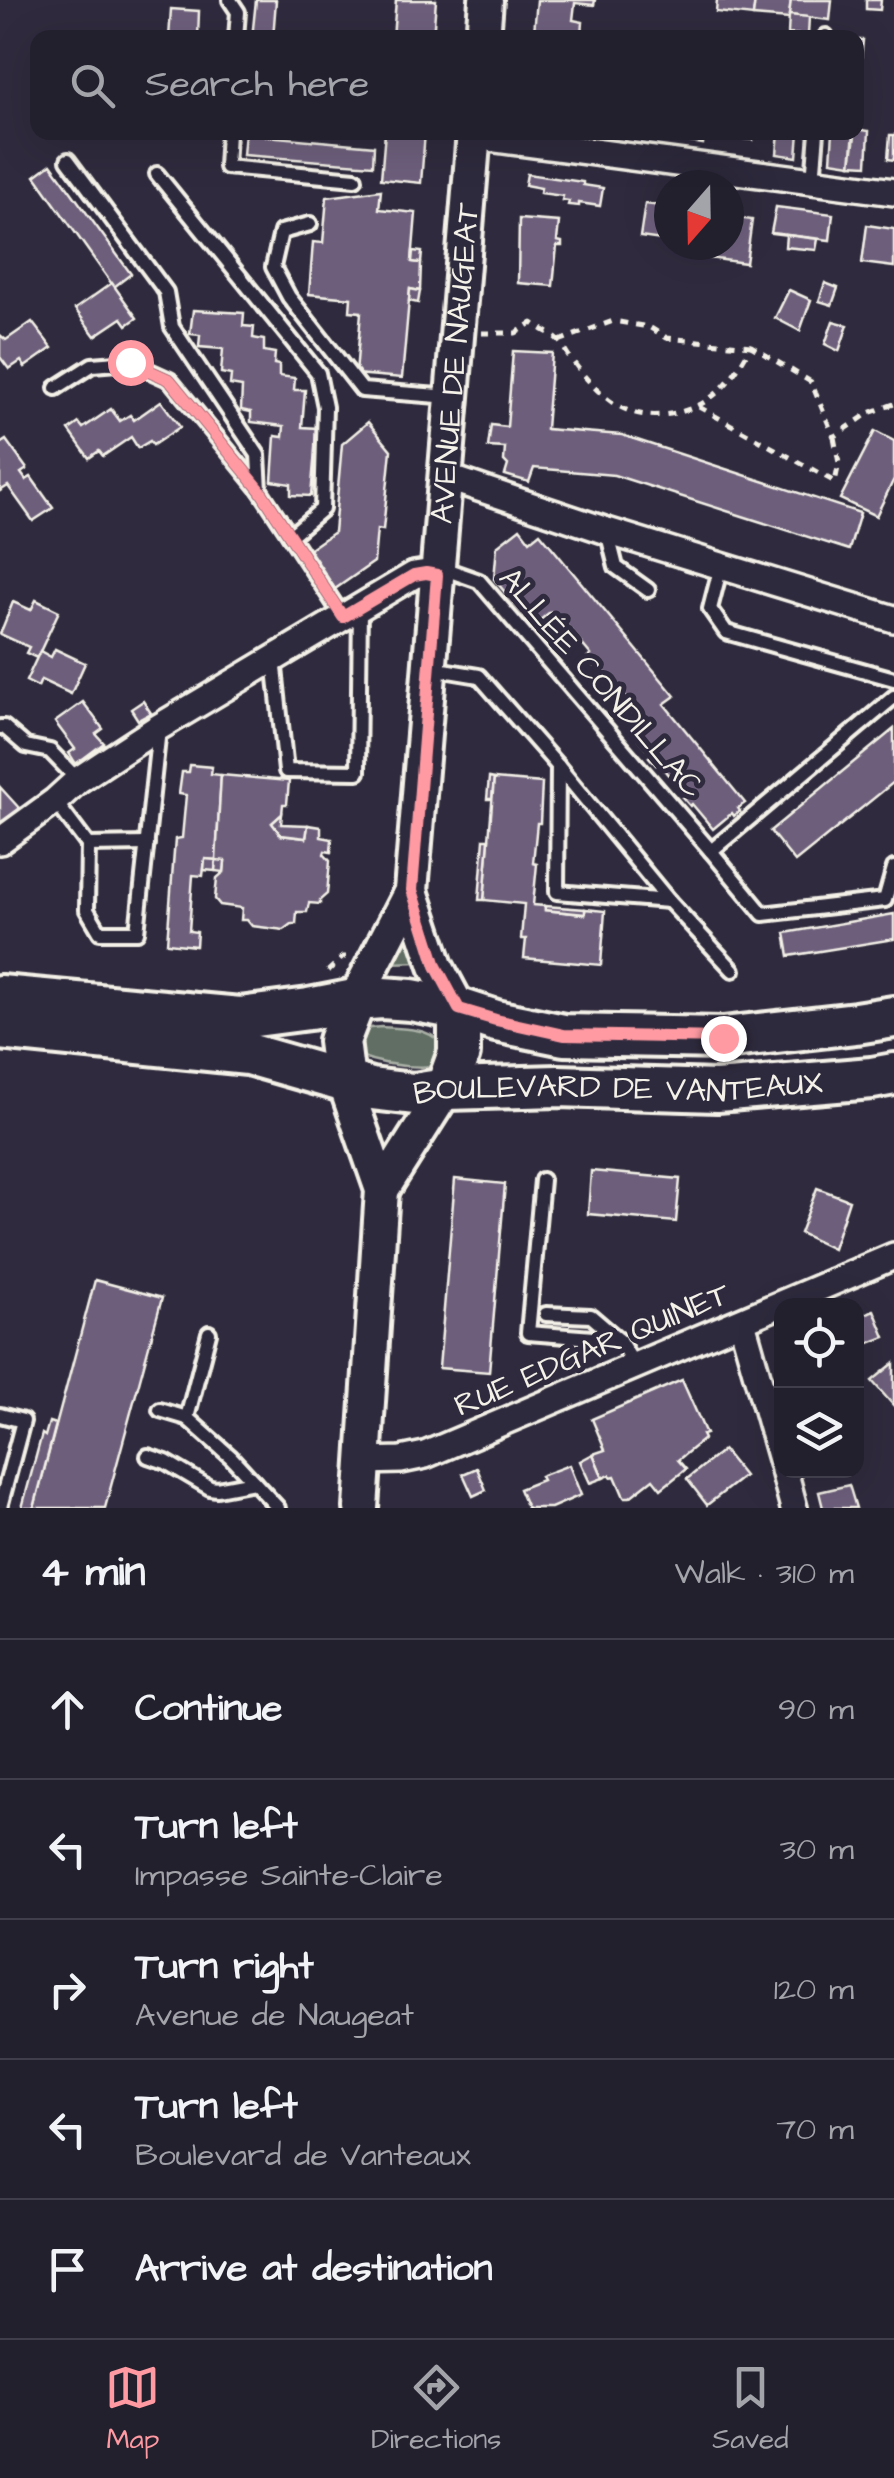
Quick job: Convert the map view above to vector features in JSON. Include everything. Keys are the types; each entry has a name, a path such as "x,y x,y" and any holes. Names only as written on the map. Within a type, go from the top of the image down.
{"main road":[{"name":"BOULEVARD DE VANTEAUX","path":"0,996 240,1018 355,1000 412,1000 564,1035 723,1038 894,1017"},
{"name":"AVENUE DE NAUGEAT","path":"344,1081 339,1040 355,1000"},
{"name":"AVENUE DE NAUGEAT","path":"446,1089 459,1053 459,1009"},
{"name":"BOULEVARD DE VANTEAUX","path":"0,1029 248,1054 371,1089 414,1094 446,1089 558,1086 717,1091 894,1074"}],"street":[{"path":"483,30 486,0"},
{"name":"AVENUE DE NAUGEAT","path":"459,1009 436,966 412,890 474,140"},
{"path":"518,140 894,192"},
{"path":"446,478 894,619"},
{"path":"0,841 78,780 159,727 414,575 438,570"},
{"name":"AVENUE DE NAUGEAT","path":"355,1000 412,890"},
{"name":"AVENUE DE NAUGEAT","path":"344,1081 382,1190 361,1508"},
{"name":"AVENUE DE NAUGEAT","path":"382,1190 446,1089"},
{"name":"RUE EDGAR QUINET","path":"365,1461 425,1456 894,1256"},
{"path":"742,1322 774,1435"},
{"path":"786,1478 794,1508"}],"lane":[{"path":"230,0 238,12 237,30"},
{"path":"228,140 226,166 355,179"},
{"path":"813,180 816,140"},
{"path":"68,160 166,292 172,328 258,454 260,490"},
{"path":"157,174 318,372 325,408 322,509 290,536"},
{"path":"310,224 281,232 274,267 289,297 362,390 452,397"},
{"path":"56,388 92,365 130,362 170,380 260,490 290,536 352,611 358,772 286,771 274,659"},
{"path":"607,531 616,568 648,590"},
{"path":"721,566 710,609 726,632 894,680"},
{"name":"ALLÉE CONDILLAC","path":"438,570 478,581 762,914 884,900 894,868"},
{"path":"431,668 480,676 733,970"},
{"path":"712,851 894,697"},
{"path":"0,727 26,746 50,751 78,780"},
{"path":"54,801 88,845 88,910 100,932 137,932 159,727"},
{"path":"558,766 557,892 669,900"},
{"path":"88,845 148,844"},
{"path":"542,1180 528,1333 619,1340"},
{"path":"546,1314 591,1316 619,1340 635,1366"},
{"path":"187,1418 209,1333"},
{"path":"160,1410 187,1418 231,1457 278,1508"},
{"path":"0,1415 23,1421 0,1507"},
{"path":"148,1456 210,1488 254,1482"}],"path":[{"path":"559,340 612,320 649,327 667,338 751,346 810,382 834,437 839,464 834,482 699,407"},
{"path":"458,334 516,333 532,323 559,340 590,382 621,408 638,416 665,416 699,407 733,378 751,346"},
{"path":"834,437 869,413 894,404"}],"green space":[{"path":"404,927 413,928 420,962 388,963"},
{"path":"381,1027 427,1033 446,1051 437,1066 427,1067 357,1055 360,1029"}],"building":[{"path":"256,0 276,0 274,30 253,30"},
{"path":"396,0 436,0 434,30 394,30"},
{"path":"537,0 595,0 594,5 575,3 573,20 583,22 582,30 534,30"},
{"path":"717,0 755,0 753,16 716,12"},
{"path":"755,0 791,0 789,19 753,16"},
{"path":"791,0 832,0 830,20 789,15"},
{"path":"866,0 881,0 880,10 866,9"},
{"path":"171,9 199,11 198,30 170,30"},
{"path":"789,15 809,17 808,30 788,30"},
{"path":"864,130 869,131 867,165 851,164 854,140 864,140"},
{"path":"890,135 894,135 894,160 888,159"},
{"path":"244,140 374,146 373,165 243,155"},
{"path":"384,140 424,140 421,183 381,179"},
{"path":"778,140 798,140 797,157 777,154"},
{"path":"832,140 853,140 851,164 831,161"},
{"path":"51,164 131,274 114,287 35,176"},
{"path":"527,174 603,188 600,206 568,205 563,196 540,193 541,188 525,185"},
{"path":"381,190 379,209 416,213 412,262 421,263 420,291 410,289 402,378 356,374 361,312 350,311 351,298 309,294 313,242 323,243 327,197"},
{"path":"645,204 654,205 654,239 640,237"},
{"path":"776,207 833,214 830,240 771,233"},
{"path":"519,219 559,222 557,241 562,246 557,246 553,286 518,283"},
{"path":"744,219 752,220 746,263 723,260 744,260"},
{"path":"867,225 894,229 894,267 862,263"},
{"path":"786,235 818,239 816,250 785,247"},
{"path":"413,251 422,252 421,263 412,262"},
{"path":"112,283 137,318 127,325 122,318 95,336 75,309"},
{"path":"825,283 838,288 832,305 819,301"},
{"path":"410,289 420,291 418,303 409,301"},
{"path":"789,290 811,300 800,331 775,318"},
{"path":"193,310 244,313 243,326 254,327 253,338 264,340 264,351 275,353 279,376 295,378 294,390 305,390 302,427 317,428 311,496 291,495 291,484 272,481 275,436 283,437 284,426 251,422 251,412 241,410 242,387 230,385 231,375 221,373 223,349 199,347 200,335 190,334"},
{"path":"833,321 848,325 839,351 825,344"},
{"path":"32,322 52,348 25,367 21,361 9,369 0,357 0,335 6,340"},
{"path":"513,351 552,353 546,429 622,435 860,513 849,550 614,475 534,468 529,482 505,475 505,448 488,447 491,425 507,427"},
{"path":"161,401 180,427 153,445 150,441 138,448 131,437 103,456 99,451 89,458 69,430 79,423 83,428 111,409 120,421 130,415 134,420"},
{"path":"368,422 391,450 383,530 377,529 374,562 335,589 307,551 334,532 342,444"},
{"path":"875,431 894,441 894,479 876,516 840,499"},
{"path":"6,440 27,469 21,473 26,480 31,477 53,508 33,521 8,486 0,491 0,444"},
{"path":"520,528 530,541 540,533 675,696 664,704 745,803 734,816 732,813 713,829 649,757 652,755 632,731 644,720 636,710 632,712 626,703 629,701 598,664 594,666 587,658 591,655 560,618 557,620 550,612 533,626 494,579 497,546"},
{"path":"36,600 59,611 37,658 26,653 29,647 0,634 13,602 31,610"},
{"path":"55,649 85,663 71,694 41,680 38,687 26,681 40,651 51,657"},
{"path":"143,701 151,713 138,720 131,709"},
{"path":"83,702 103,729 96,734 104,743 76,764 69,753 75,749 55,722"},
{"path":"894,729 894,782 795,862 770,831"},
{"path":"190,765 212,767 211,774 221,775 216,860 205,859 203,876 193,875 189,931 197,932 196,946 167,943 175,839 182,838 186,795 179,794 182,772 189,772"},
{"path":"221,775 289,781 287,804 283,804 282,814 272,823 281,835 306,838 308,825 321,827 321,837 332,839 331,852 324,854 330,861 327,894 320,904 309,903 307,912 297,912 296,924 284,930 252,926 241,920 242,908 220,905 215,899 217,878 224,872 225,861 216,860"},
{"path":"489,778 494,779 492,799 487,799"},
{"path":"494,779 542,783 533,863 537,864 533,905 585,914 585,909 605,911 601,965 524,958 524,904 484,900"},
{"path":"0,787 20,809 0,825"},
{"path":"282,814 281,824 308,825 306,838 281,835 272,823"},
{"path":"484,839 489,839 484,900 479,900"},
{"path":"205,859 216,860 215,871 204,870"},
{"path":"216,860 225,861 224,872 215,871"},
{"path":"545,906 585,909 585,914 545,910"},
{"path":"894,914 894,939 789,956 785,933"},
{"path":"591,1171 680,1179 676,1222 588,1214"},
{"path":"455,1179 505,1184 489,1372 439,1368"},
{"path":"817,1188 849,1200 833,1249 800,1233"},
{"path":"95,1280 162,1298 105,1508 34,1508"},
{"path":"874,1310 885,1337 864,1345 864,1314"},
{"path":"894,1363 894,1406 872,1381"},
{"path":"682,1380 706,1434 702,1435 704,1439 678,1460 686,1469 661,1489 653,1479 630,1497 624,1497 615,1476 603,1478 593,1454 605,1450 592,1419"},
{"path":"49,1422 56,1424 34,1508 22,1508 42,1434 45,1436"},
{"path":"723,1450 744,1476 707,1505 687,1479"},
{"path":"593,1454 603,1478 590,1483 580,1461"},
{"path":"569,1465 581,1495 551,1508 527,1508 519,1489"},
{"path":"477,1468 486,1490 473,1496 463,1474"},
{"path":"849,1485 856,1508 823,1508 819,1492"}],"route":[{"path":"130,362 170,380 260,490 343,617 414,575 437,575 412,890 436,966 459,1009 564,1035 723,1038"}]}
